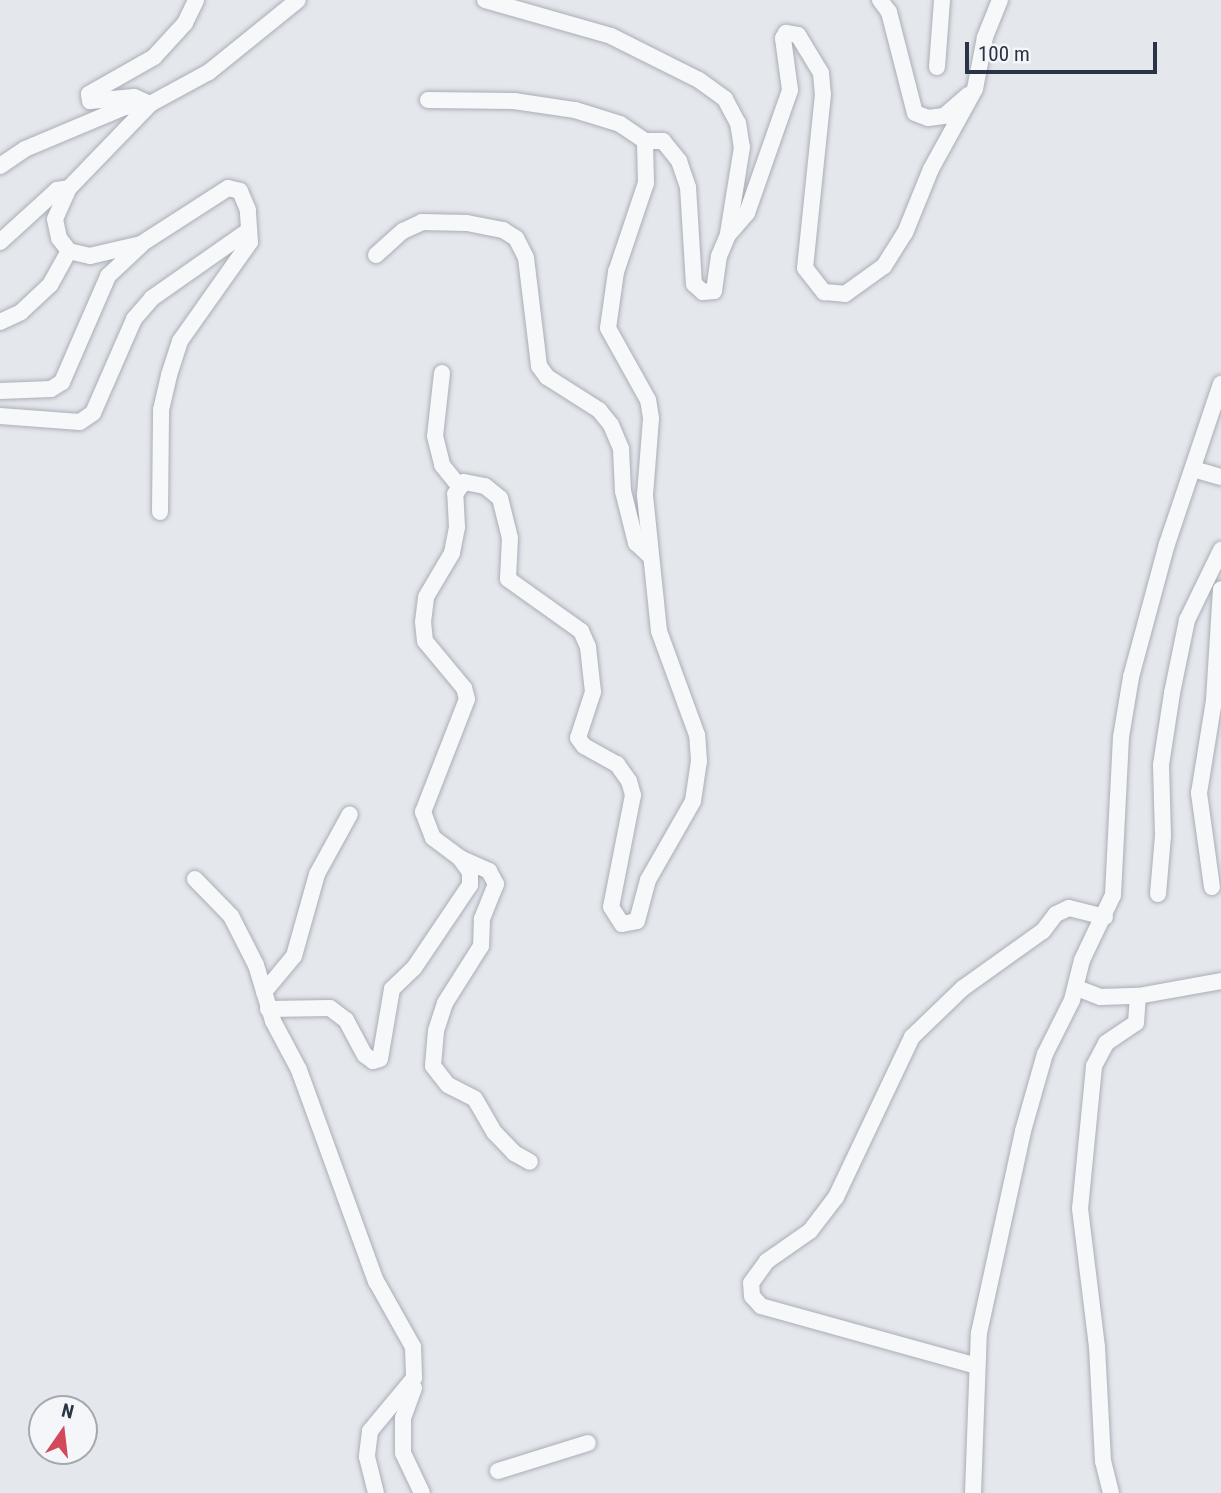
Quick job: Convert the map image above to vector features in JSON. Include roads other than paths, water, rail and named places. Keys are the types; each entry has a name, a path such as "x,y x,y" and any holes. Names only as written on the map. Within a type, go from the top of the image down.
{"street":[{"path":"150,104 134,97 90,101 89,94 154,57 185,23 196,0"},
{"path":"141,244 90,256 69,251 59,238 55,219 69,188 150,104 209,72 298,0"},
{"path":"428,100 514,101 575,110 620,124 645,141 663,141 679,161 688,187 690,260 694,284 703,292 714,291 719,256 728,235 742,147 738,123 725,99 699,79 611,36 485,0"},
{"path":"880,0 889,12 915,113 928,118 944,116 975,89"},
{"path":"937,67 942,0"},
{"path":"728,235 747,213 790,90 786,33 798,35 821,73 823,94 805,268 824,292 845,293 884,266 905,233 931,169 975,89 985,37 1000,0"},
{"path":"0,166 25,149 125,107 150,104"},
{"path":"458,485 464,482 485,486 500,498 510,538 508,579 581,631 588,647 593,692 578,738 584,746 617,764 631,788 611,907 622,925 629,926 637,921 648,880 693,802 699,761 697,735 659,631 645,495 651,418 648,400 608,328 616,272 646,183 645,141"},
{"path":"0,154 25,149"},
{"path":"0,242 57,190 69,188"},
{"path":"0,391 51,389 62,382 108,276 141,244 228,188 240,191 248,210 250,242 180,341 160,410 160,512"},
{"path":"376,255 403,231 422,222 467,223 503,230 516,238 526,258 540,366 554,382 599,410 611,425 621,449 622,491 636,543 650,556"},
{"path":"0,416 79,422 93,413 134,319 152,298 249,230"},
{"path":"0,323 21,312 50,285 69,251"},
{"path":"442,373 435,436 442,465 458,485 452,553 426,597 423,622 425,640 464,688 467,699 424,812 433,838 460,858 489,871 496,884 482,919 481,946 444,1003 436,1031 433,1066 448,1085 475,1099 495,1133 514,1153 530,1162"},
{"path":"973,1493 979,1333 1023,1131 1045,1054 1076,988 1082,960 1105,917 1113,895 1121,737 1131,677 1221,384"},
{"path":"1193,469 1221,477"},
{"path":"1158,894 1163,836 1161,765 1172,693 1187,620 1221,550"},
{"path":"1212,887 1199,793 1214,700 1221,589"},
{"path":"264,992 294,956 317,874 350,814"},
{"path":"268,1009 330,1008 346,1020 365,1055 373,1061 380,1059 392,989 414,968 470,886 470,872 460,858"},
{"path":"195,879 231,916 264,992 268,1009 299,1070 376,1281 414,1347 414,1378 403,1418 403,1453 422,1493"},
{"path":"977,1366 761,1306 752,1296 751,1283 766,1261 810,1231 836,1197 912,1037 963,988 1043,931 1056,914 1069,908 1105,917"},
{"path":"1076,988 1100,997 1138,996 1221,981"},
{"path":"1111,1493 1103,1461 1097,1347 1080,1209 1094,1066 1106,1043 1136,1023 1138,996"},
{"path":"376,1493 367,1457 370,1431 414,1378"},
{"path":"498,1471 588,1443"}]}
